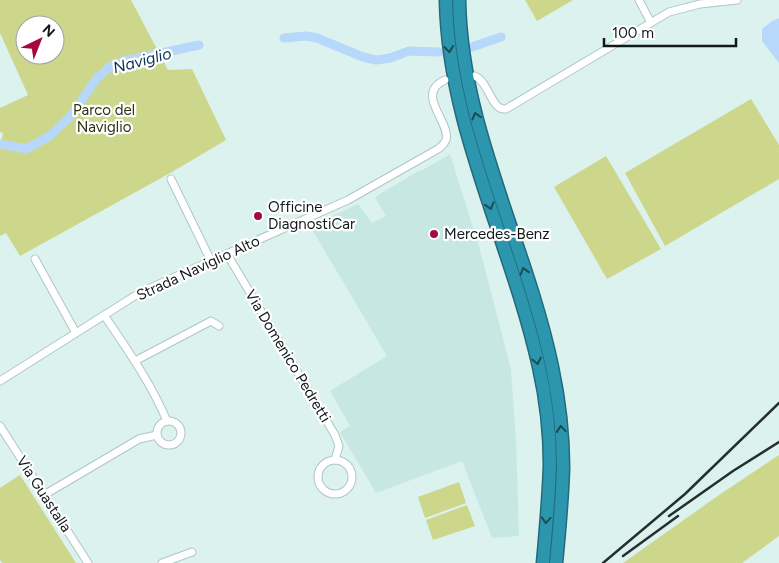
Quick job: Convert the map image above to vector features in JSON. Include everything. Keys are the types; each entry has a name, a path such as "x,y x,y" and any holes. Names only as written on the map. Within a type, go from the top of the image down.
{"highway":[{"path":"446,0 451,65 461,113 524,313 539,368 556,477 543,563"},
{"path":"459,0 463,51 473,107 552,366 560,422 556,477 556,563"}],"street":[{"path":"639,0 651,23"},
{"path":"475,76 484,83 497,107 506,109 669,12 700,4 737,0"},
{"name":"Strada Naviglio Alto","path":"0,381 141,292 348,200 440,147 445,143 446,136 435,107 433,95 437,86 445,80"},
{"path":"170,179 211,261"},
{"name":"Via Domenico Pedretti","path":"227,254 336,435 340,446 335,460"},
{"path":"35,259 76,333"},
{"path":"104,315 135,361 160,404 167,421"},
{"path":"135,361 211,320 219,326"},
{"path":"167,421 173,421 180,426 182,433 180,440 175,444 169,445 159,440 157,435 159,425 167,421"},
{"name":"Via Guastalla","path":"0,426 88,563"},
{"path":"44,495 139,439 157,435"},
{"path":"335,460 344,463 348,467 351,479 349,486 344,491 332,493 322,488 318,472 324,464 335,460"},
{"path":"162,563 192,552"}],"shaded area":[{"path":"450,154 480,250 511,369 516,441 519,536 492,538 462,461 376,493 340,432 350,426 330,391 387,356 310,226 358,204 372,223 386,216 375,197"}],"green space":[{"name":"Parco del Naviglio","path":"0,0 131,0 168,70 192,69 226,140 20,256 6,233 0,236 0,147 3,133 0,132 0,108 28,95 0,33"},
{"path":"525,0 573,0 537,21"},
{"path":"751,99 779,145 779,179 665,246 625,173"},
{"path":"606,156 661,249 607,279 554,187"},
{"path":"779,455 779,536 742,563 623,563 719,495"},
{"path":"20,475 76,563 2,563 0,560 0,488"},
{"path":"459,482 466,503 425,518 418,497"},
{"path":"467,505 475,526 433,540 426,520"}],"water":[{"path":"779,18 779,63 762,41 762,29"}],"waterway":[{"name":"Naviglio","path":"284,38 306,36 317,38 363,57 376,60 390,58 409,51 439,52"},
{"name":"Naviglio","path":"472,47 501,37"},
{"name":"Naviglio","path":"0,144 26,149 48,137 70,117 97,78 111,66 124,61 199,45"}],"railway":[{"path":"603,563 685,494 779,403"},
{"path":"669,516 733,471 779,442"},
{"path":"623,556 678,516"}],"place":[{"name":"Officine DiagnostiCar","path":"258,216"},
{"name":"Mercedes-Benz","path":"434,234"}]}
